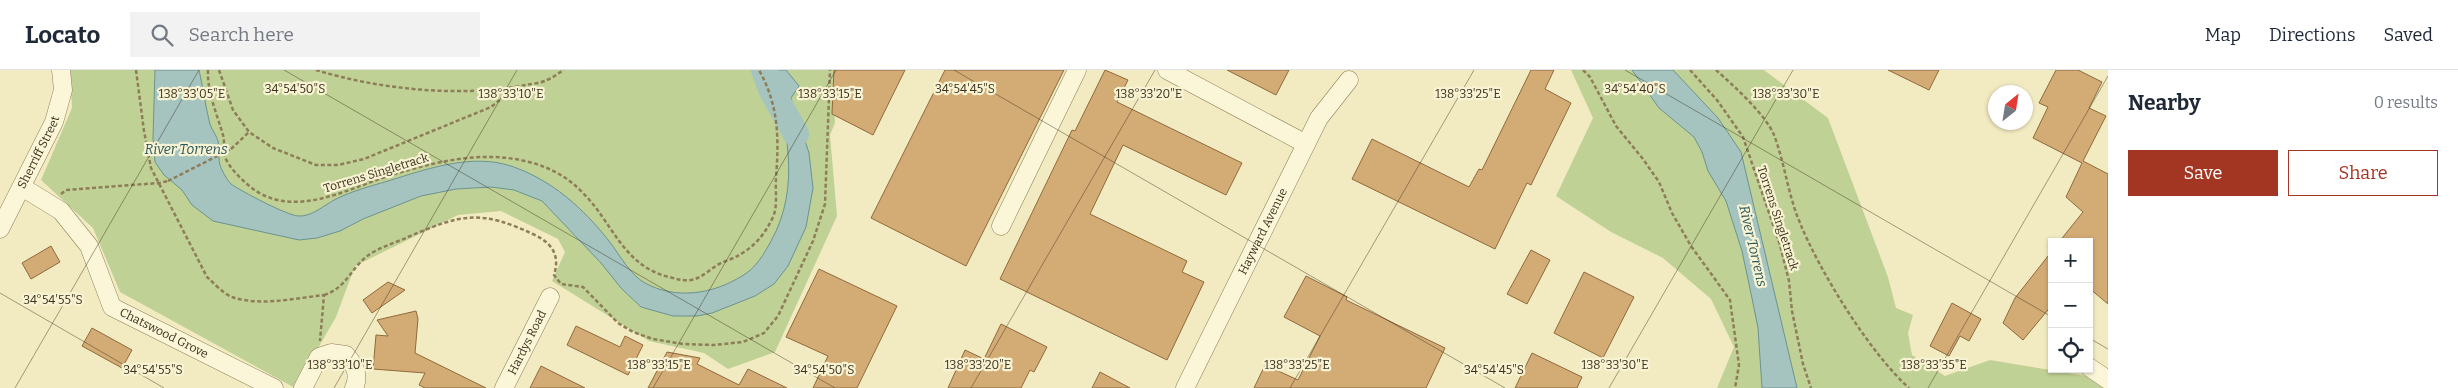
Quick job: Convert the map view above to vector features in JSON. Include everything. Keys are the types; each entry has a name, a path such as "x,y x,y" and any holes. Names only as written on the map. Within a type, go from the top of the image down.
{"street":[{"name":"Sherriff Street","path":"0,228 54,122 62,90 61,70"},
{"path":"1001,226 1077,70"},
{"path":"1167,70 1306,144"},
{"name":"Hayward Avenue","path":"1185,388 1319,118 1349,80"},
{"name":"Chatswood Grove","path":"22,187 61,211 89,246 112,307 274,388"},
{"name":"Hardys Road","path":"504,388 550,297"},
{"path":"302,388 319,357 331,353 346,355 355,365 357,382 354,388"},
{"path":"2093,370 2108,380"}],"path":[{"path":"136,70 151,168 207,277 235,298 265,301 324,295 346,282 355,268 367,256 454,219 478,216 507,222 539,237 555,250 558,263 554,274 561,284 583,287 618,323 633,332 653,340 683,344 714,345 743,342 764,333 778,316 813,241 825,204 830,70"},
{"name":"Torrens Singletrack","path":"208,70 216,118 224,136 225,157 238,176 266,197 300,202 335,196 396,173 474,156 511,158 550,168 566,178 588,200 627,254 651,272 684,280 695,279 718,264 742,255 762,237 773,217 778,155 776,116 774,103 759,70"},
{"path":"219,70 233,110 249,132 273,148 316,165 338,165 364,158 490,107 516,87"},
{"path":"316,70 337,76 432,91 486,91 516,87 547,80 564,70"},
{"path":"1584,70 1590,77 1616,126 1658,182 1672,213 1691,246 1730,300 1739,366 1735,388"},
{"name":"Torrens Singletrack","path":"1690,70 1717,100 1743,137 1780,245 1789,281 1792,311 1810,388"},
{"path":"1716,70 1744,95 1773,134 1798,220 1810,248 1883,360 1909,388"},
{"path":"47,202 66,190 159,184 168,181 231,149 249,132"},
{"path":"319,357 324,295"}],"green space":[{"path":"70,70 841,70 833,88 835,123 830,135 837,216 775,352 728,369 704,353 649,341 552,281 565,252 558,239 501,211 458,215 355,266 336,317 295,388 120,292 93,228 41,180 72,108"},
{"path":"1571,70 1764,70 1828,118 1888,277 1896,308 1913,315 1908,333 1912,355 1945,376 1990,360 2048,370 2048,373 2068,373 2092,377 2108,388 1717,388 1734,347 1711,299 1663,258 1611,232 1556,196 1593,118"}],"water":[{"name":"River Torrens","path":"155,70 199,70 210,123 218,141 221,168 226,177 231,184 284,212 298,216 308,215 348,194 449,164 480,161 496,162 526,172 566,196 599,229 630,270 645,283 669,292 694,293 719,287 747,273 762,256 780,221 786,200 789,178 788,156 781,112 768,70 786,70 799,86 791,98 809,153 813,188 806,227 788,266 774,284 755,296 712,313 697,316 673,316 641,307 621,288 601,263 542,201 514,190 491,187 456,189 421,196 363,219 340,231 317,238 299,240 213,221 192,205 182,190 164,175 155,162 153,138"},
{"name":"River Torrens","path":"1632,70 1673,70 1718,118 1741,152 1797,388 1762,388 1758,328 1742,251 1726,201 1708,171 1702,152 1694,137 1659,108"}],"building":[{"path":"834,70 905,70 873,135 832,114"},
{"path":"945,70 1064,70 966,266 871,218"},
{"path":"1105,70 1128,80 1117,102 1242,163 1226,195 1123,145 1090,214 1187,261 1182,272 1204,282 1167,360 1000,279 1072,130 1075,131"},
{"path":"1227,70 1289,70 1276,95"},
{"path":"1531,70 1554,70 1545,89 1571,103 1531,185 1527,183 1495,249 1352,179 1372,139 1469,187 1479,169 1482,170"},
{"path":"1888,70 1939,70 1929,90"},
{"path":"2056,70 2078,70 2102,82 2089,108 2106,116 2083,161 2108,174 2108,304 2093,291 2093,238 2062,238 2083,212 2066,197 2082,163 2033,138 2048,107 2039,103"},
{"path":"51,246 60,262 31,279 22,263"},
{"path":"1531,250 1550,260 1527,304 1507,294"},
{"path":"2048,256 2048,310 2023,340 2003,323 2015,298"},
{"path":"819,269 897,306 857,388 813,388 828,356 786,337"},
{"path":"1584,272 1634,297 1603,358 1554,333"},
{"path":"1306,276 1347,297 1346,300 1445,348 1426,388 1254,388 1265,365 1298,380 1320,336 1284,317"},
{"path":"388,282 405,290 372,313 363,300"},
{"path":"1952,303 1981,319 1969,341 1960,336 1949,356 1930,346"},
{"path":"416,311 418,319 415,353 486,388 425,388 419,385 425,373 373,369 376,335 388,336 377,320"},
{"path":"1001,324 1047,347 1034,372 1030,370 1021,388 948,388 965,350 984,359"},
{"path":"576,326 620,347 625,336 643,345 628,375 567,345"},
{"path":"92,328 132,350 122,368 82,346"},
{"path":"667,352 700,358 697,364 739,385 748,369 787,388 648,388"},
{"path":"1532,353 1582,377 1577,388 1515,388"},
{"path":"541,366 585,388 530,388"},
{"path":"1100,372 1130,388 1092,388"}],"waterway":[{"name":"River Torrens","path":"764,70 771,89 796,134"}]}
